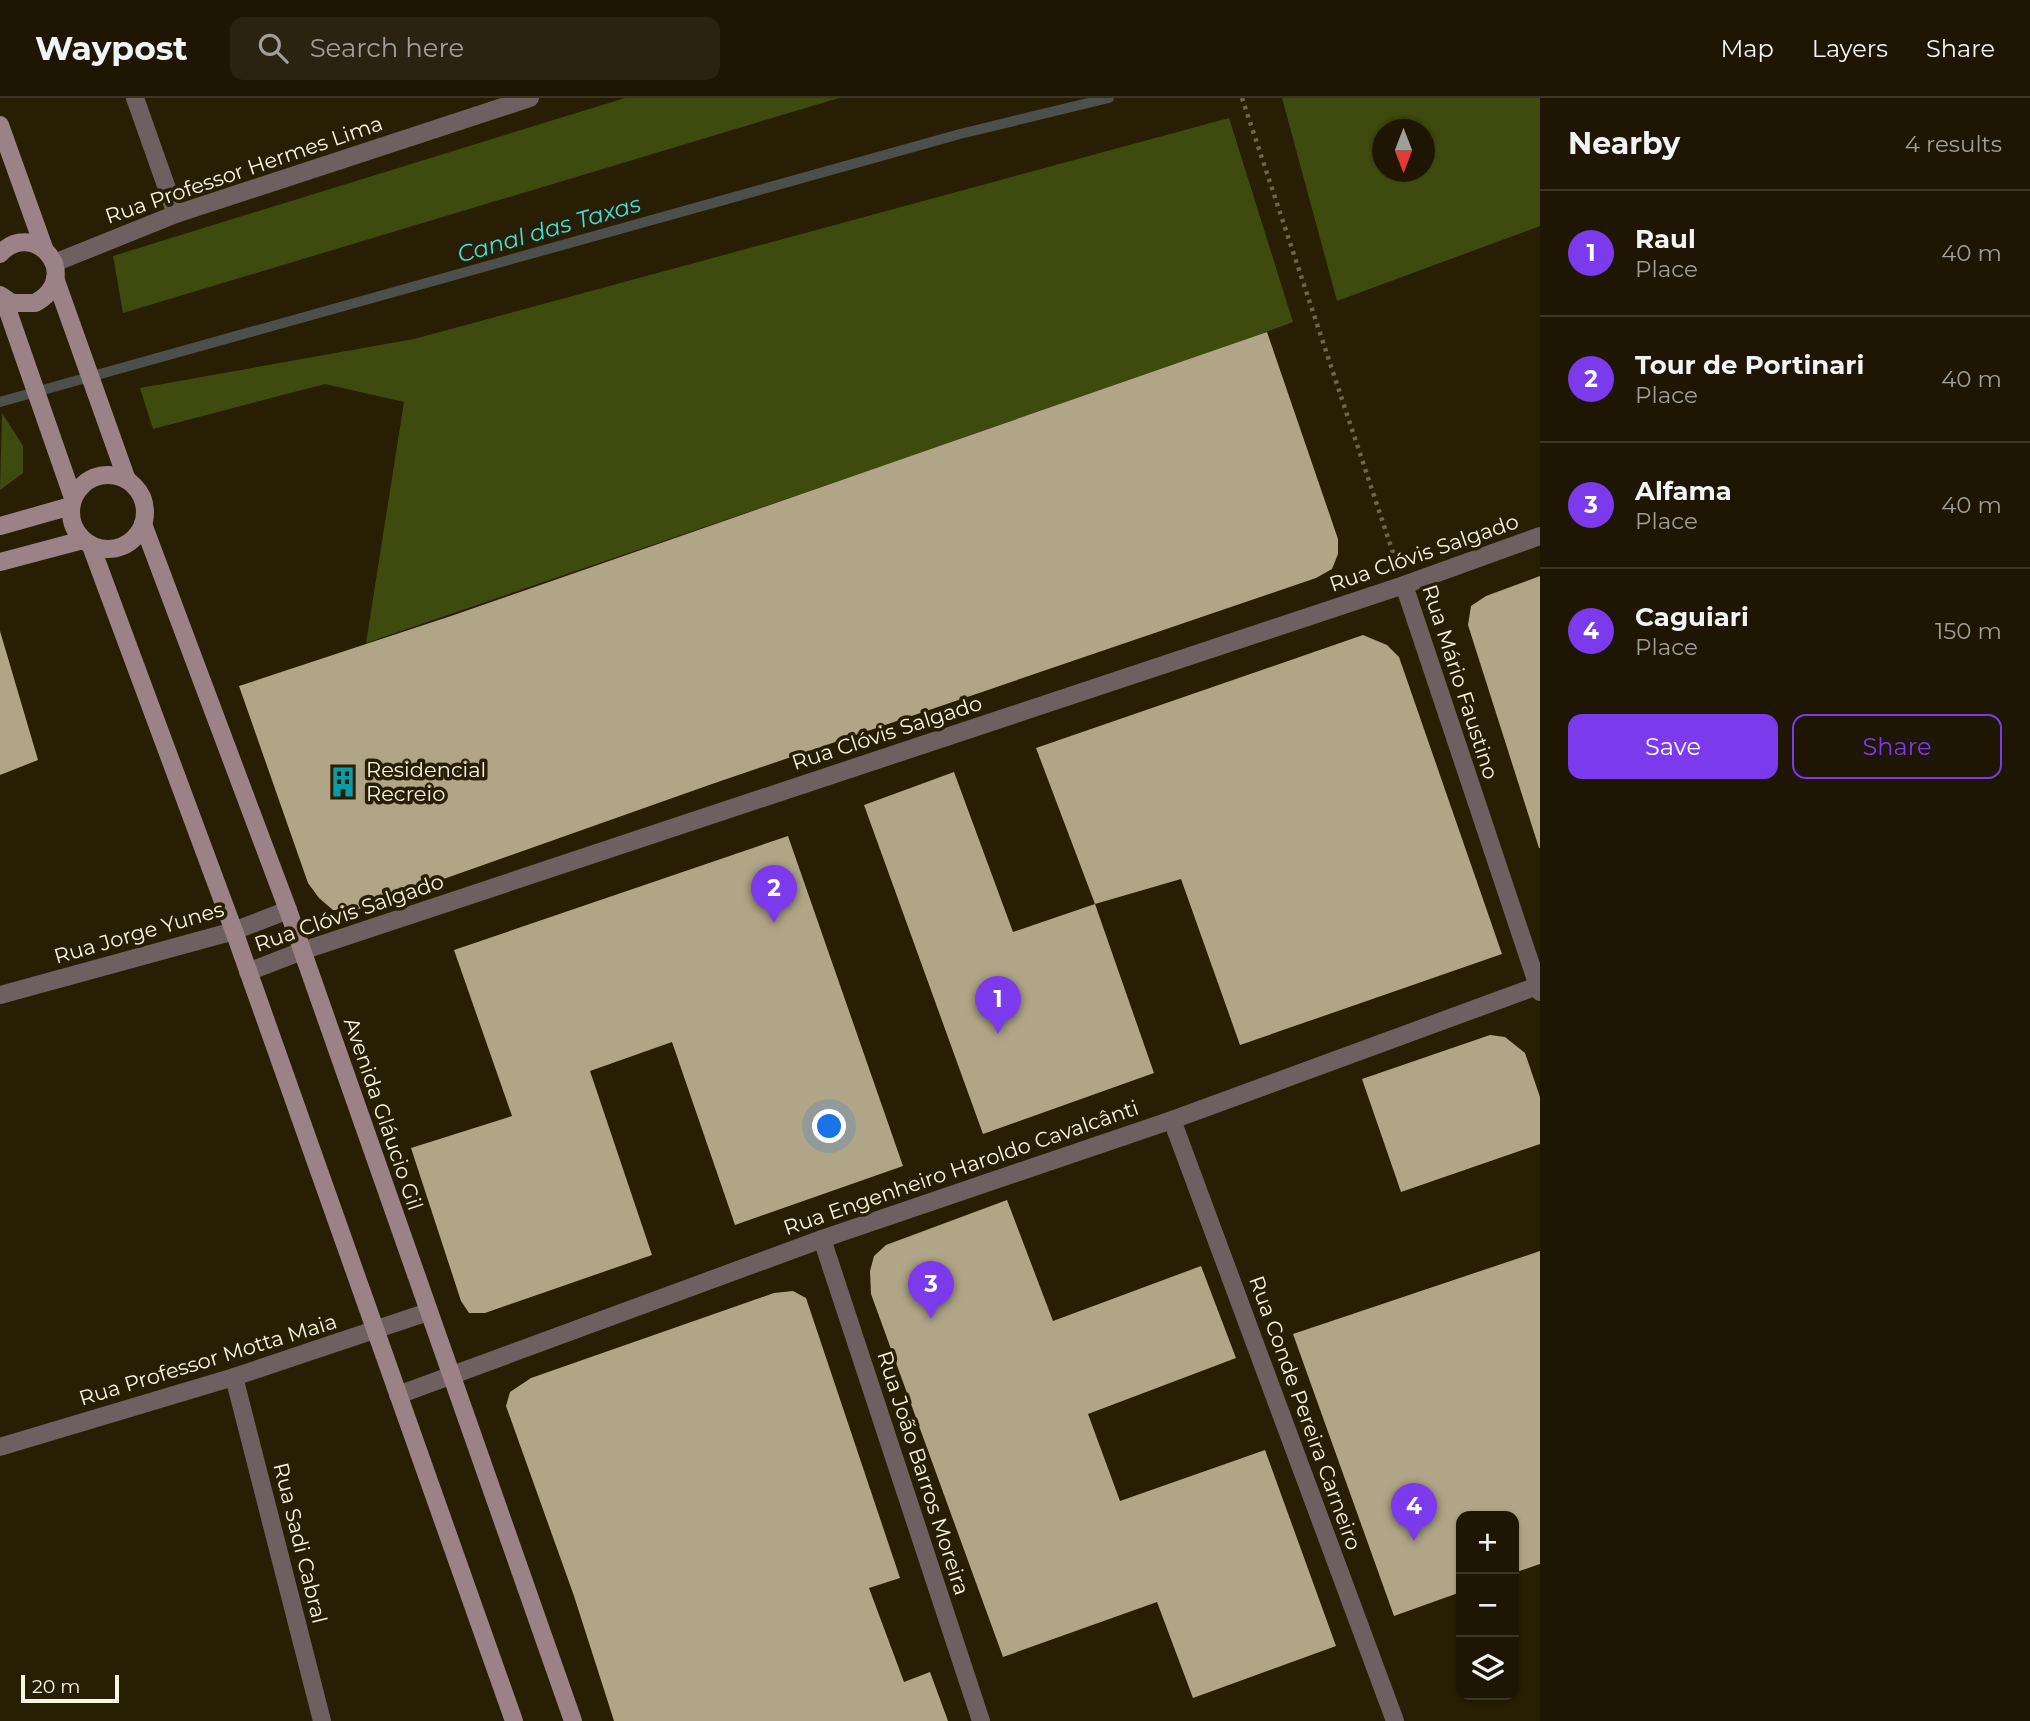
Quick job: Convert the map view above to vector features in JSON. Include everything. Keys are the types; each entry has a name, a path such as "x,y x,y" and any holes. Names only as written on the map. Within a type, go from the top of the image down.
{"street":[{"path":"135,98 176,214"},
{"name":"Rua Professor Hermes Lima","path":"51,263 176,214 530,98"},
{"path":"0,125 127,480 143,499 144,524 131,541 112,550 87,543 0,562"},
{"path":"0,254 17,243 31,243 51,263"},
{"path":"1,296 12,303 35,303 45,298 51,263"},
{"path":"1,296 72,502 72,525 87,543 233,930 514,1721"},
{"path":"0,526 72,502 90,480 115,476 127,480"},
{"name":"Avenida Gláucio Gil","path":"144,524 288,911 573,1721"},
{"name":"Rua Clóvis Salgado","path":"248,972 302,951 1404,585 1540,536"},
{"name":"Rua Mário Faustino","path":"1404,585 1539,988"},
{"name":"Rua Jorge Yunes","path":"0,995 233,930 288,911"},
{"name":"Rua Engenheiro Haroldo Cavalcânti","path":"397,1395 822,1239 1172,1120 1539,988"},
{"name":"Rua Conde Pereira Carneiro","path":"1172,1120 1395,1721"},
{"name":"Rua João Barros Moreira","path":"822,1239 981,1721"},
{"name":"Rua Professor Motta Maia","path":"0,1447 234,1377 375,1332 428,1312"},
{"name":"Rua Sadi Cabral","path":"234,1377 322,1721"}],"path":[{"name":"Rua Mário Faustino","path":"1242,98 1404,585"}],"green space":[{"path":"625,98 839,98 123,313 113,256"},
{"path":"1282,98 1540,98 1540,226 1337,301"},
{"path":"1229,118 1293,322 1163,370 366,643 404,402 325,384 153,429 140,388 414,339"},
{"path":"2,413 23,446 23,473 0,490"}],"building":[{"path":"1267,332 1338,539 1338,554 1332,569 1316,578 712,784 356,910 333,910 319,898 308,883 239,686 454,615"},
{"path":"1540,576 1539,848 1468,625 1471,606 1486,596"},
{"path":"0,631 38,760 0,775"},
{"path":"1363,635 1387,645 1399,657 1502,954 1240,1045 1181,879 1095,904 1036,748"},
{"path":"954,772 1013,932 1095,904 1154,1073 983,1134 864,805"},
{"path":"788,836 903,1166 735,1225 672,1042 590,1071 652,1255 485,1313 469,1313 461,1301 411,1148 512,1116 454,950"},
{"path":"1490,1035 1505,1037 1525,1053 1540,1097 1540,1144 1401,1192 1362,1079"},
{"path":"1007,1200 1053,1321 1201,1266 1236,1358 1088,1414 1120,1501 1265,1450 1336,1646 1193,1698 1157,1602 1003,1657 871,1294 870,1271 874,1256 886,1245"},
{"path":"1540,1251 1540,1564 1519,1571 1519,1511 1456,1511 1456,1594 1394,1616 1293,1334"},
{"path":"793,1291 806,1298 900,1578 869,1588 904,1682 930,1672 948,1721 614,1721 574,1596 506,1406 510,1392 531,1378 774,1293"}],"waterway":[{"name":"Canal das Taxas","path":"0,402 960,134 1109,98"}],"place":[{"name":"Residencial Recreio","path":"343,782"},
{"name":"Tour de Portinari","path":"774,923"},
{"name":"Raul","path":"998,1034"},
{"name":"Alfama","path":"931,1319"},
{"name":"Caguiari","path":"1414,1541"}]}
